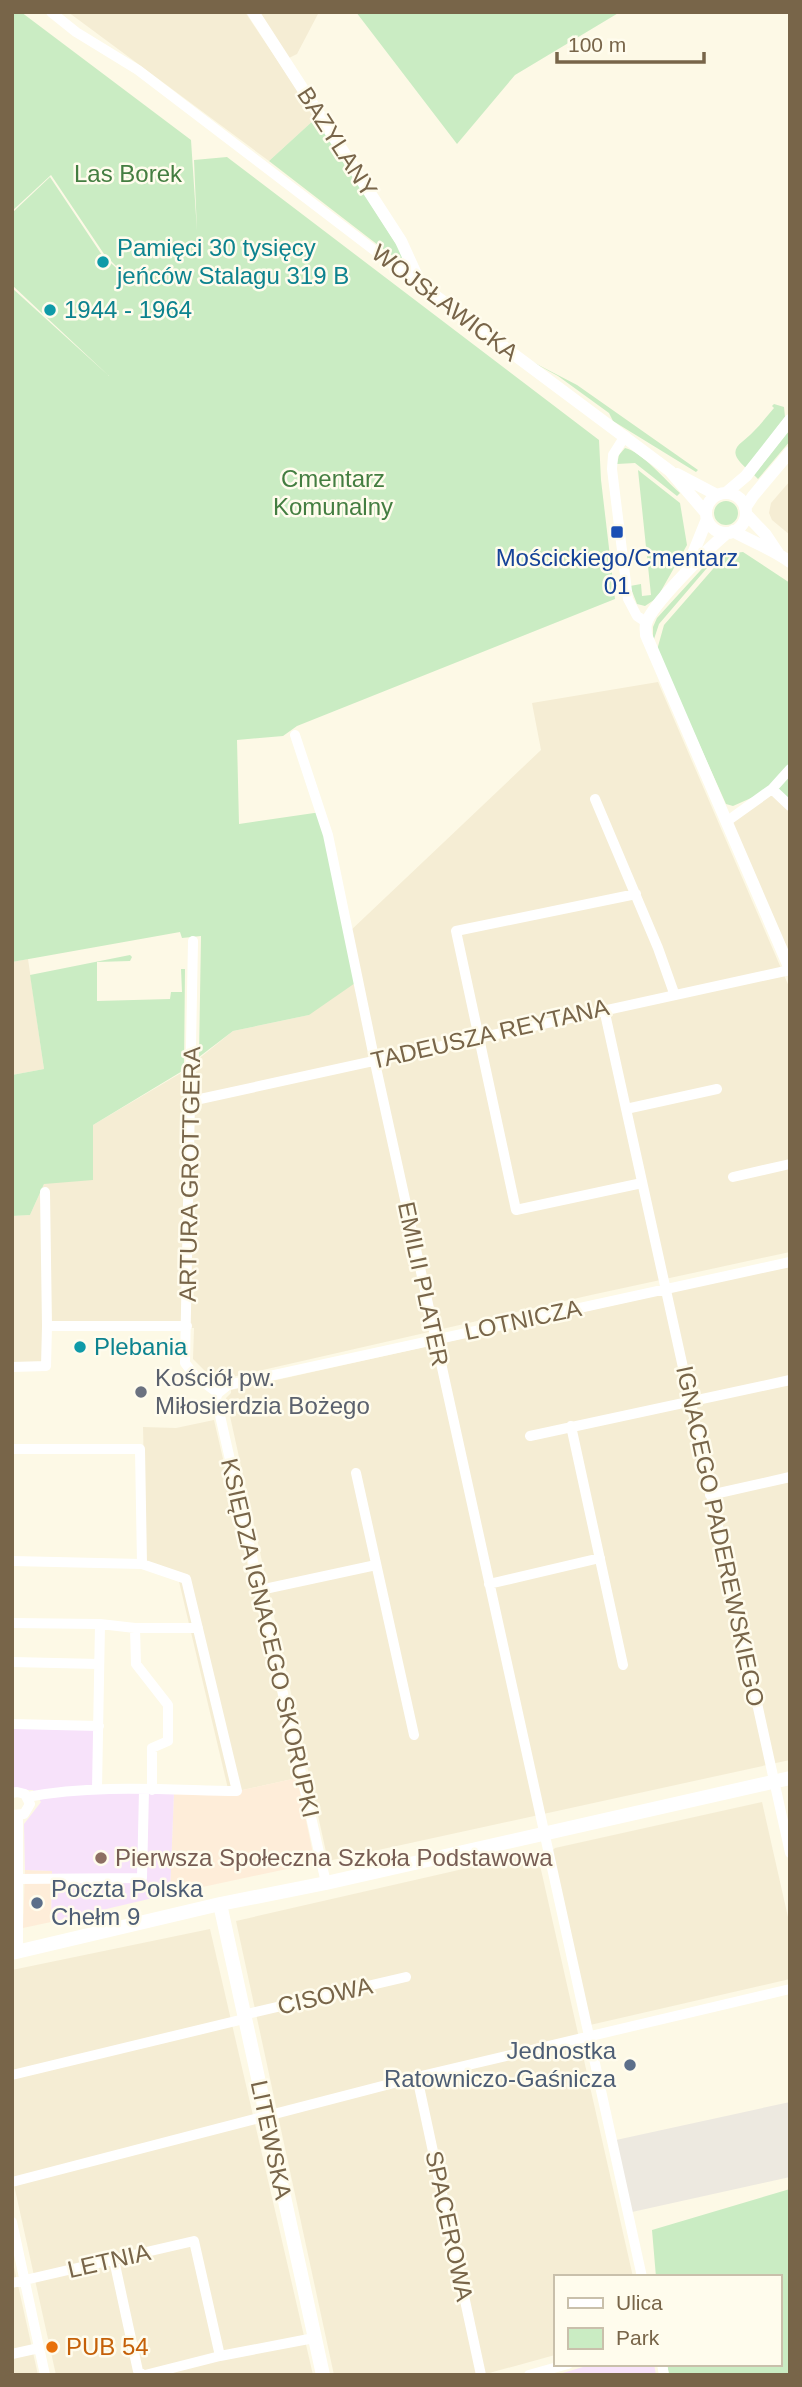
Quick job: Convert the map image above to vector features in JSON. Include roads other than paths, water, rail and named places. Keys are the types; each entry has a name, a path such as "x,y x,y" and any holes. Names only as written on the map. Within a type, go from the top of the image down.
{"main road":[{"path":"15,1952 220,1904 326,1883 790,1779"},
{"name":"LITEWSKA","path":"220,1904 323,2375"}],"street":[{"name":"WOJSŁAWICKA","path":"51,12 76,32 138,70 408,276 415,275 421,285 434,296 625,436 670,471 707,516"},
{"name":"BAZYLANY","path":"253,12 401,241 415,275"},
{"path":"685,573 707,516 708,506 746,476 790,420"},
{"path":"625,436 612,459 613,478 628,598 637,616 646,622"},
{"path":"790,452 753,495 744,521 685,573 646,622 648,643 790,969"},
{"name":"WOJSŁAWICKA","path":"670,471 721,494"},
{"path":"721,494 738,497 778,553"},
{"path":"707,516 715,529 730,532 778,553 790,562"},
{"name":"EMILII PLATER","path":"295,735 328,835 374,1060 642,2275"},
{"path":"726,822 772,789 790,769"},
{"path":"772,789 790,806"},
{"path":"595,799 636,894 674,993"},
{"path":"636,894 456,931 516,1210 642,1183"},
{"name":"ARTURA GROTTGERA","path":"193,941 185,1363 195,1376 218,1393"},
{"name":"TADEUSZA REYTANA","path":"191,1101 790,969"},
{"name":"IGNACEGO PADEREWSKIEGO","path":"604,1009 790,1853"},
{"path":"626,1109 717,1089"},
{"path":"733,1177 790,1164"},
{"path":"12,1367 46,1366 45,1192"},
{"name":"LOTNICZA","path":"218,1393 228,1385 790,1262"},
{"path":"47,1326 187,1326"},
{"path":"530,1436 790,1380"},
{"name":"KSIĘDZA IGNACEGO SKORUPKI","path":"218,1393 216,1398 326,1883"},
{"path":"571,1426 623,1665"},
{"path":"12,1449 140,1449 142,1564"},
{"path":"356,1474 414,1735"},
{"path":"710,1495 790,1477"},
{"path":"489,1584 600,1558"},
{"path":"12,1561 142,1564 186,1579 237,1790 97,1789 27,1797 21,1793 12,1793"},
{"path":"260,1590 376,1565"},
{"path":"12,1623 100,1624 135,1629 198,1628"},
{"path":"97,1789 100,1624"},
{"path":"15,1875 142,1878 152,1748 168,1741 168,1705 136,1664 135,1629"},
{"path":"12,1662 99,1664"},
{"path":"12,1724 99,1726"},
{"path":"15,1952 15,1815 24,1814 29,1808 27,1797"},
{"name":"CISOWA","path":"12,2076 406,1978"},
{"path":"12,2182 417,2077 790,1989"},
{"name":"SPACEROWA","path":"417,2077 481,2375"},
{"path":"12,2222 45,2375"},
{"name":"LETNIA","path":"12,2283 194,2242 220,2357"},
{"path":"114,2260 138,2371 144,2375 314,2338"},
{"path":"12,2354 39,2348"},
{"path":"529,2375 561,2366"}],"place":[{"name":"Pamięci 30 tysięcy jeńców Stalagu 319 B","path":"103,262"},
{"name":"1944 - 1964","path":"50,310"},
{"name":"Mościckiego/Cmentarz 01","path":"617,532"},
{"name":"Plebania","path":"80,1347"},
{"name":"Kościół pw. Miłosierdzia Bożego","path":"141,1392"},
{"name":"Pierwsza Społeczna Szkoła Podstawowa","path":"101,1858"},
{"name":"Poczta Polska Chełm 9","path":"37,1903"},
{"name":"Jednostka Ratowniczo-Gaśnicza","path":"630,2065"},
{"name":"PUB 54","path":"52,2347"}],"park label":[{"name":"Las Borek","path":"128,174"},
{"name":"Cmentarz Komunalny","path":"333,493"}]}
